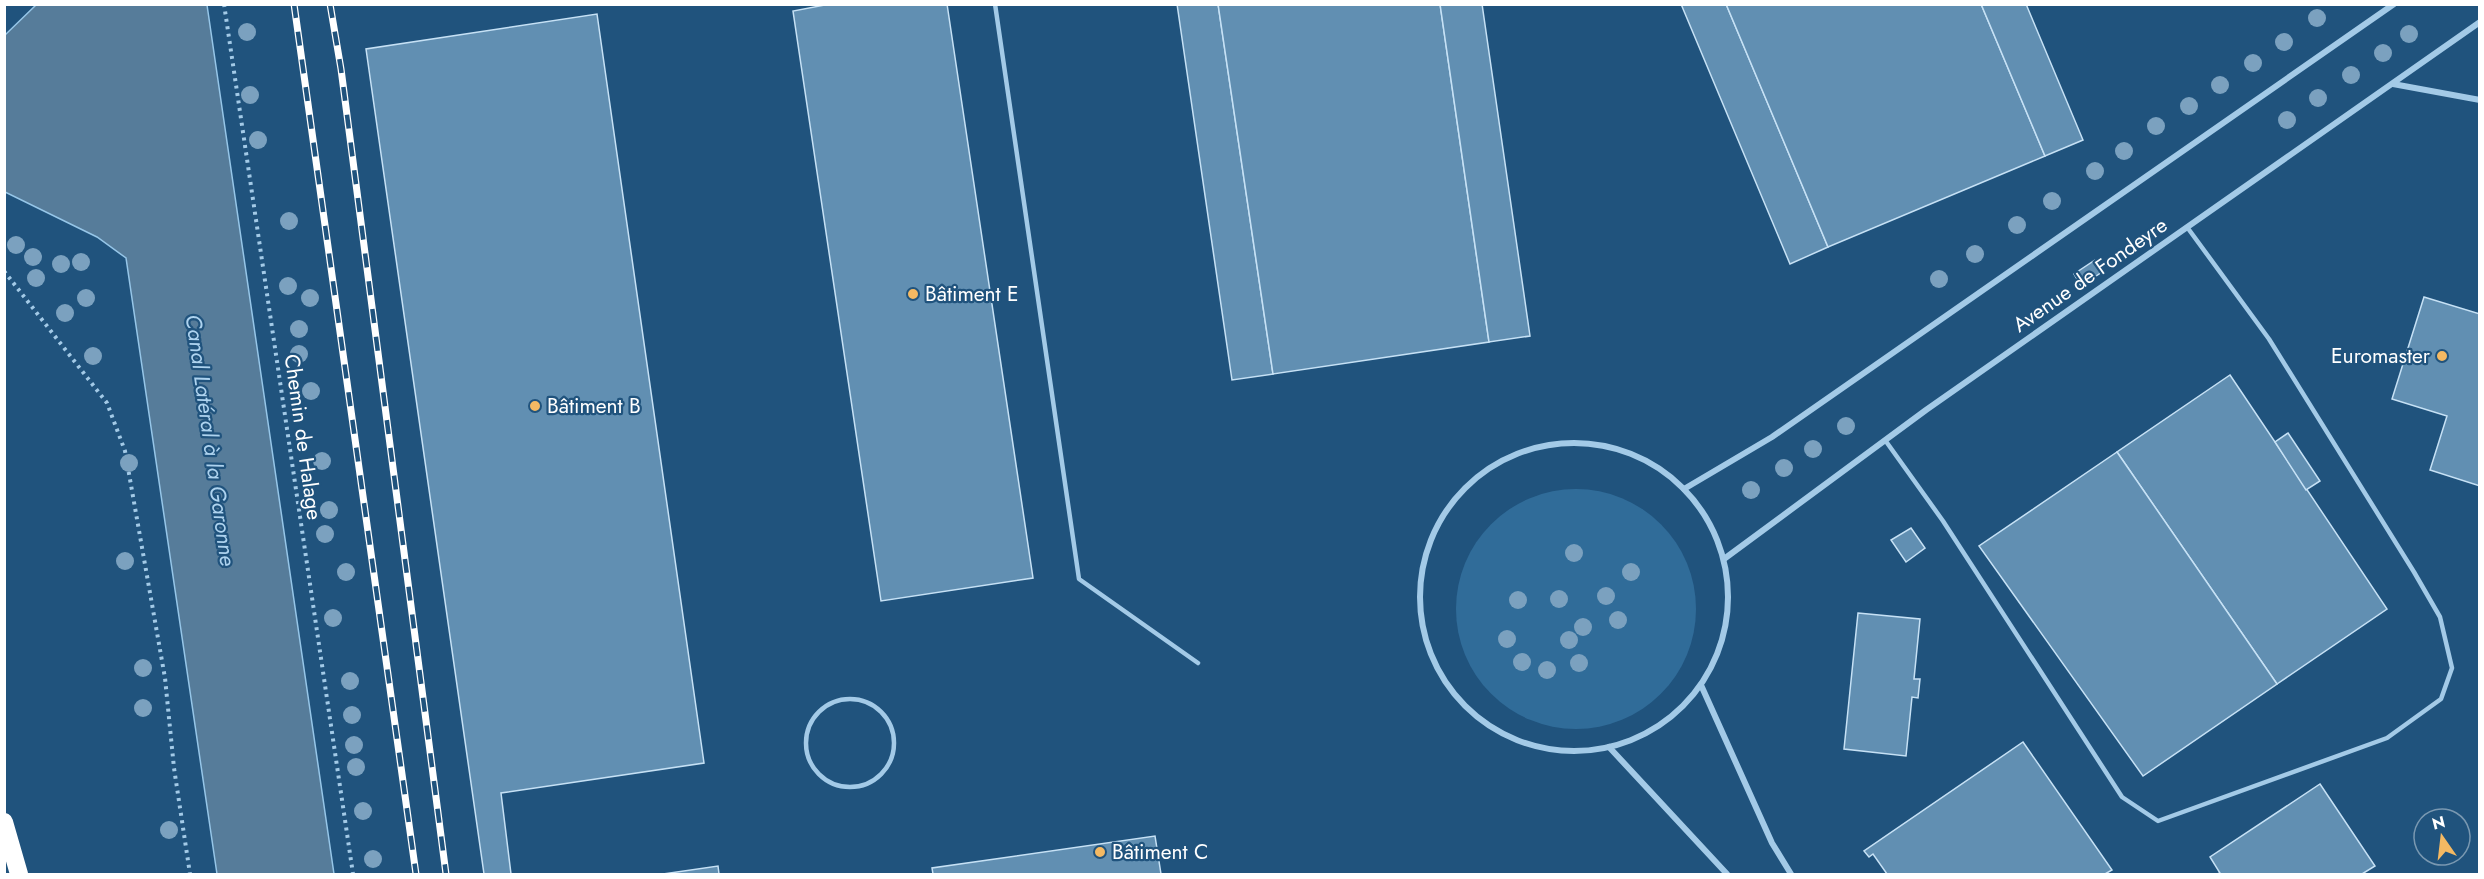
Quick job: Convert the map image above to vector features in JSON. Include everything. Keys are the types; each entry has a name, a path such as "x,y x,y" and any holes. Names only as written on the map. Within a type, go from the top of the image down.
{"highway":[{"path":"4,822 19,874"}],"street":[{"path":"1684,489 1772,437 2394,4"},
{"name":"Avenue de Fondeyre","path":"1724,559 1886,440 2272,166 2480,22"},
{"path":"2393,84 2480,100"},
{"path":"1564,443 1608,447 1649,462 1684,489 1701,510 1715,533 1724,559 1729,591 1726,625 1717,657 1701,685 1676,713 1645,735 1609,747 1565,752 1521,743 1482,722 1450,690 1431,658 1421,621 1420,580 1430,541 1451,503 1483,473 1521,452 1564,443"},
{"path":"1701,685 1772,843 1791,874"},
{"path":"1609,747 1727,874"}],"lane":[{"path":"995,4 1079,579 1198,663"},
{"path":"1886,440 1942,521 2122,797 2158,820 2386,738 2441,699 2452,668 2440,617 2415,572 2268,339 2187,227"},
{"path":"858,699 873,705 884,715 892,728 894,743 891,759 884,772 872,782 857,786 842,787 827,781 816,771 808,758 806,743 808,728 816,714 828,704 843,700 858,699"}],"path":[{"name":"Chemin de Halage","path":"224,4 353,874"},
{"path":"4,271 107,403 125,451 165,678 174,768 190,874"}],"shaded area":[{"path":"1564,489 1588,489 1611,494 1633,503 1661,524 1676,542 1687,563 1694,585 1696,609 1694,633 1687,655 1676,676 1661,694 1633,715 1611,724 1588,729 1564,729 1541,724 1519,715 1500,702 1483,685 1470,666 1461,644 1456,621 1456,597 1461,574 1470,552 1483,533 1500,516 1519,503 1541,494"}],"water":[{"name":"Canal Latéral à la Garonne","path":"36,5 207,5 334,874 217,874 126,258 97,237 5,192 5,35"}],"building":[{"name":"Bâtiment E","path":"830,4 947,4 1033,578 881,601 793,11"},
{"path":"1177,4 1218,4 1273,374 1232,380"},
{"path":"1218,4 1440,4 1489,342 1273,374"},
{"path":"1440,4 1482,4 1530,336 1489,342"},
{"path":"1681,4 1726,4 1828,247 1790,264"},
{"path":"1726,4 1981,4 2045,156 1828,247"},
{"path":"1981,4 2026,4 2083,140 2045,156"},
{"name":"Bâtiment B","path":"597,14 704,763 501,793 511,874 484,874 366,49"},
{"path":"2095,260 2102,272 2081,286 2074,274"},
{"name":"Euromaster","path":"2424,297 2480,314 2480,486 2430,470 2447,416 2392,399"},
{"path":"2230,375 2387,609 2277,684 2117,452"},
{"path":"2288,433 2320,481 2306,490 2275,442"},
{"path":"2117,452 2277,684 2143,776 1979,546"},
{"path":"1911,528 1925,548 1906,562 1891,540"},
{"path":"1858,613 1920,619 1914,679 1920,679 1918,698 1912,697 1906,756 1844,749"},
{"path":"2023,742 2112,870 2105,874 1887,874 1873,854 1869,857 1864,851"},
{"path":"2320,784 2375,866 2362,874 2217,874 2220,873 2210,857"},
{"name":"Bâtiment C","path":"1155,836 1161,874 933,874 932,868"},
{"path":"718,866 719,874 663,874"}],"railway":[{"path":"294,4 416,874"},
{"path":"330,4 341,69 446,874"}],"place":[{"name":"Bâtiment E","path":"913,294"},
{"name":"Euromaster","path":"2442,356"},
{"name":"Bâtiment B","path":"535,406"},
{"name":"Bâtiment C","path":"1100,852"}]}
